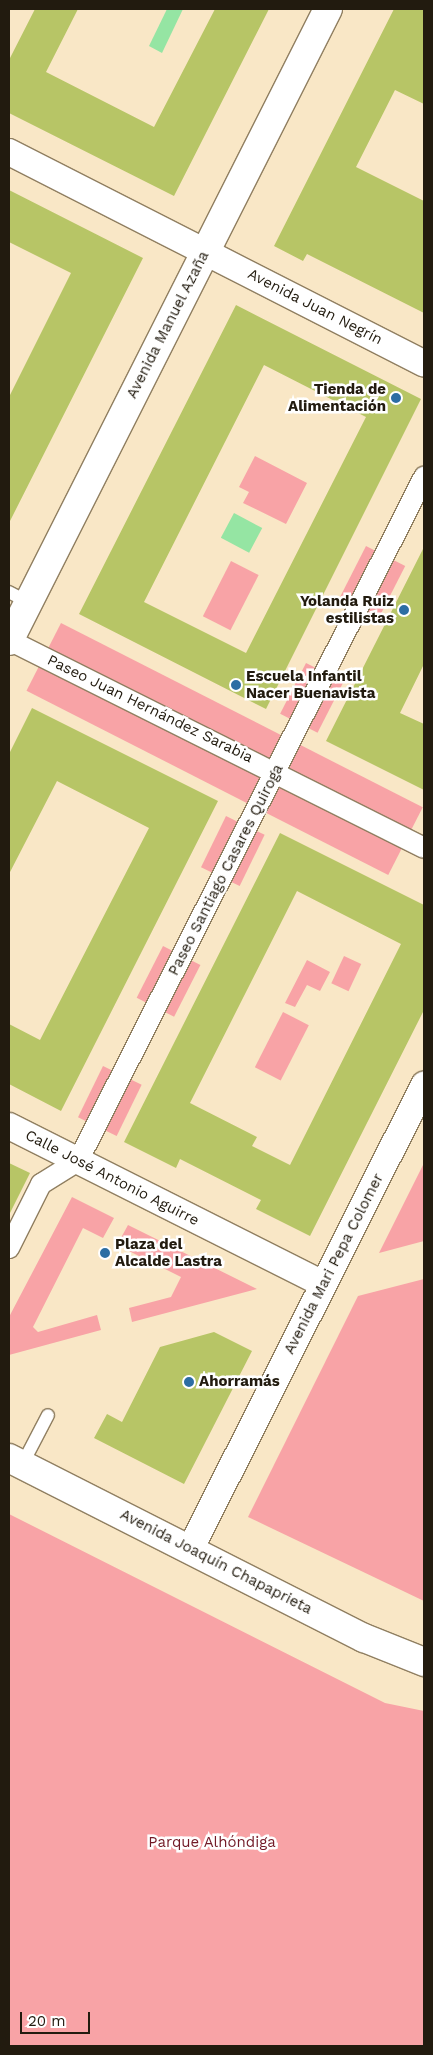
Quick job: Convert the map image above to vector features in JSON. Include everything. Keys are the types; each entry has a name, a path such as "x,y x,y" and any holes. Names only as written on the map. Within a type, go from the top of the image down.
{"street":[{"name":"Avenida Manuel Azaña","path":"9,640 19,597 205,252 328,9"},
{"name":"Avenida Juan Negrín","path":"9,152 424,363"},
{"name":"Paseo Santiago Casares Quiroga","path":"78,1161 424,477"},
{"name":"Paseo Juan Hernández Sarabia","path":"9,640 276,771 424,848"},
{"name":"Avenida Mari Pepa Colomer","path":"190,1550 424,1085"},
{"name":"Calle José Antonio Aguirre","path":"9,1126 323,1284"},
{"path":"9,1248 41,1184 78,1161"},
{"name":"Avenida Joaquín Chapaprieta","path":"16,1462 364,1638 424,1662"}],"lane":[{"path":"16,1462 48,1415"}],"green space":[{"path":"255,456 307,483 286,524 243,503 249,492 239,487"},
{"path":"366,546 405,566 379,618 340,598"},
{"path":"231,561 259,575 230,630 203,616"},
{"path":"61,623 423,807 388,875 26,691"},
{"path":"306,663 343,682 318,733 280,714"},
{"path":"226,816 265,835 240,886 201,867"},
{"path":"163,946 200,965 174,1017 137,998"},
{"path":"344,956 361,964 349,991 331,983"},
{"path":"307,960 330,972 320,991 307,985 295,1007 285,1003"},
{"path":"283,1012 309,1025 281,1080 255,1067"},
{"path":"103,1066 142,1085 117,1136 78,1117"},
{"path":"424,1163 424,1241 379,1253"},
{"path":"72,1197 114,1218 103,1238 83,1228 33,1327 38,1332 97,1315 101,1330 9,1355 9,1317"},
{"path":"128,1225 257,1289 132,1322 129,1308 171,1297 181,1277 117,1245"},
{"path":"424,1279 424,1601 248,1517 358,1296"},
{"name":"Parque Alhóndiga","path":"9,1514 385,1703 424,1711 424,2046 9,2046"}],"shaded area":[{"path":"167,9 183,9 162,53 149,46"},
{"path":"234,513 262,528 249,553 221,538"}],"building":[{"path":"35,9 78,9 46,72 154,127 215,9 269,9 174,196 9,113 9,60"},
{"path":"394,9 424,9 424,104 395,90 356,167 424,201 424,313 307,254 303,261 274,246"},
{"path":"9,190 143,258 9,523 9,397 71,273 9,242"},
{"path":"236,305 421,399 266,709 79,614","holes":["264,365 366,417 246,653 144,602"]},
{"path":"424,547 424,664 400,713 424,724 424,790 326,741"},
{"path":"32,708 218,801 61,1111 9,1084 9,1024 40,1040 149,828 57,781 9,874 9,754"},
{"path":"280,833 424,905 424,1010 310,1236 256,1209 261,1200 180,1159 176,1168 124,1142","holes":["297,891 401,944 290,1165 252,1146 257,1137 190,1103"]},
{"path":"9,1163 30,1173 9,1215"},
{"name":"Ahorramás","path":"214,1332 252,1351 184,1484 94,1438 107,1414 122,1422 160,1347"}],"place":[{"name":"Tienda de Alimentación","path":"396,398"},
{"name":"Yolanda Ruiz estilistas","path":"404,610"},
{"name":"Escuela Infantil Nacer Buenavista","path":"236,685"},
{"name":"Plaza del Alcalde Lastra","path":"105,1253"},
{"name":"Ahorramás","path":"189,1382"}]}
